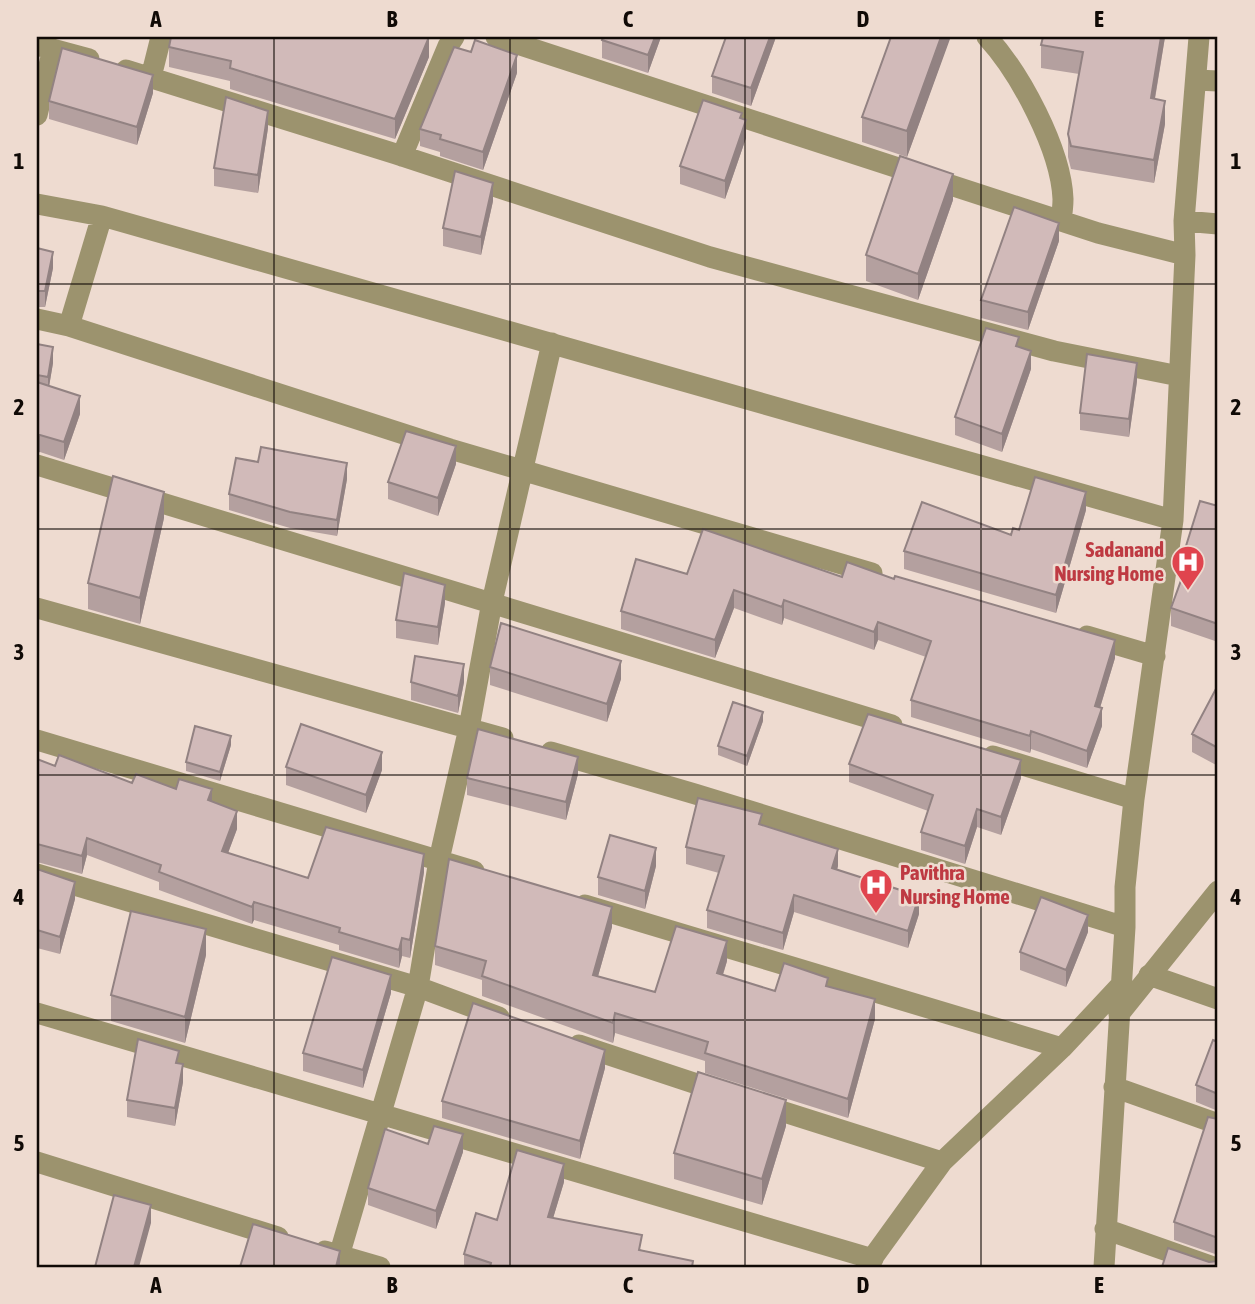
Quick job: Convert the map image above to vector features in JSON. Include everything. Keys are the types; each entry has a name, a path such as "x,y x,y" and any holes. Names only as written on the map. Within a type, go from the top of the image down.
{"street":[{"path":"151,77 160,37"},
{"path":"401,156 454,37"},
{"path":"496,37 1098,233 1185,255"},
{"path":"987,37 1001,53 1044,128 1063,199 1061,221"},
{"path":"1104,1267 1125,927 1125,887 1134,799 1172,520 1185,255 1184,222 1199,37"},
{"path":"37,115 45,47 151,77 710,257 1054,351 1179,376"},
{"path":"1196,80 1218,81"},
{"path":"37,204 102,215 1172,520"},
{"path":"69,326 102,215"},
{"path":"1184,222 1218,224"},
{"path":"37,319 69,326 522,471 891,579"},
{"path":"339,1255 418,987 439,860 469,728 492,602 552,343"},
{"path":"37,465 911,730"},
{"path":"37,608 695,794 1125,927"},
{"path":"1063,629 1155,656"},
{"path":"37,740 491,876"},
{"path":"977,751 1134,799"},
{"path":"37,874 418,987 521,1024"},
{"path":"1119,1014 1218,891"},
{"path":"570,900 1062,1048"},
{"path":"1149,975 1218,999"},
{"path":"37,1013 379,1113 869,1263 942,1162 1062,1048 1121,985"},
{"path":"559,1038 942,1162"},
{"path":"1114,1087 1218,1124"},
{"path":"37,1162 380,1267"},
{"path":"1105,1229 1213,1267"}],"building":[{"path":"171,37 429,37 395,119 230,68 231,61 169,47"},
{"path":"603,37 655,37 648,55 602,40"},
{"path":"726,37 770,37 751,88 712,76"},
{"path":"891,37 941,37 907,131 862,117"},
{"path":"1043,37 1161,37 1151,98 1165,101 1154,160 1071,146 1068,134 1083,52 1041,45"},
{"path":"475,40 517,55 483,152 440,139 441,135 420,129 454,47 471,52"},
{"path":"62,48 153,75 137,127 49,101"},
{"path":"226,97 268,111 258,175 214,168"},
{"path":"703,100 742,113 740,118 746,120 725,181 680,166"},
{"path":"900,156 953,174 918,274 866,255"},
{"path":"455,171 493,183 481,237 443,228"},
{"path":"1014,207 1059,223 1028,312 981,300"},
{"path":"37,248 53,252 45,291 37,291"},
{"path":"986,328 1019,337 1016,346 1031,351 1002,434 955,417"},
{"path":"37,344 53,347 48,377 37,375"},
{"path":"1087,354 1137,363 1129,419 1080,413"},
{"path":"37,382 80,396 64,442 37,435"},
{"path":"406,431 456,446 438,498 388,482"},
{"path":"261,447 347,463 337,520 290,512 229,494 236,458 258,462"},
{"path":"113,476 164,492 140,598 88,583"},
{"path":"1035,477 1086,492 1056,595 904,551 922,502 1011,535 1013,528 1019,530"},
{"path":"1200,501 1218,506 1218,624 1171,608 1187,564 1181,562"},
{"path":"703,529 842,577 847,562 894,579 895,576 1115,640 1095,706 1102,708 1087,751 1031,731 1030,736 911,700 931,641 878,622 874,632 784,600 782,607 734,590 715,640 621,611 636,559 687,574"},
{"path":"404,573 445,585 438,627 396,620"},
{"path":"501,623 621,661 607,704 490,667"},
{"path":"415,656 464,664 458,696 411,682"},
{"path":"1218,685 1218,748 1192,734"},
{"path":"733,702 763,712 747,756 718,746"},
{"path":"868,714 1021,760 1001,817 977,809 965,846 921,832 933,795 849,764"},
{"path":"301,724 382,752 366,795 286,767"},
{"path":"195,726 231,736 220,772 186,762"},
{"path":"478,729 578,757 566,802 467,778"},
{"path":"59,755 132,783 136,774 176,789 179,779 212,789 208,800 237,811 222,851 308,878 326,827 424,854 410,940 402,938 399,950 339,932 340,928 254,902 252,907 159,872 161,865 87,838 82,856 37,844 37,759 55,766"},
{"path":"698,798 762,814 759,824 838,849 832,868 919,896 908,931 794,895 783,933 707,910 724,856 686,847"},
{"path":"610,835 656,848 645,891 598,877"},
{"path":"449,859 612,907 593,975 655,992 676,926 727,941 717,973 775,991 784,963 828,978 826,986 875,999 848,1099 705,1053 708,1042 615,1013 613,1023 482,976 486,961 435,946"},
{"path":"37,869 75,882 60,937 37,930"},
{"path":"1041,897 1088,915 1066,970 1020,952"},
{"path":"131,911 206,929 185,1017 111,995"},
{"path":"332,957 391,975 363,1070 303,1053"},
{"path":"473,1003 605,1050 580,1141 442,1101"},
{"path":"138,1039 179,1051 176,1063 183,1064 175,1108 127,1100"},
{"path":"1213,1040 1218,1042 1218,1094 1196,1085"},
{"path":"698,1072 786,1100 762,1179 674,1153"},
{"path":"1208,1117 1218,1119 1218,1238 1174,1222"},
{"path":"434,1126 463,1134 436,1211 368,1188 385,1129 428,1144"},
{"path":"517,1150 564,1164 548,1217 642,1235 639,1250 693,1261 692,1267 490,1267 491,1263 464,1254 476,1213 497,1220"},
{"path":"114,1195 151,1205 134,1267 95,1267"},
{"path":"253,1224 340,1251 336,1267 240,1267"},
{"path":"1168,1248 1209,1262 1218,1261 1218,1267 1162,1267"}],"place":[{"name":"Sadanand Nursing Home","path":"1188,592"},
{"name":"Pavithra Nursing Home","path":"876,915"}]}
